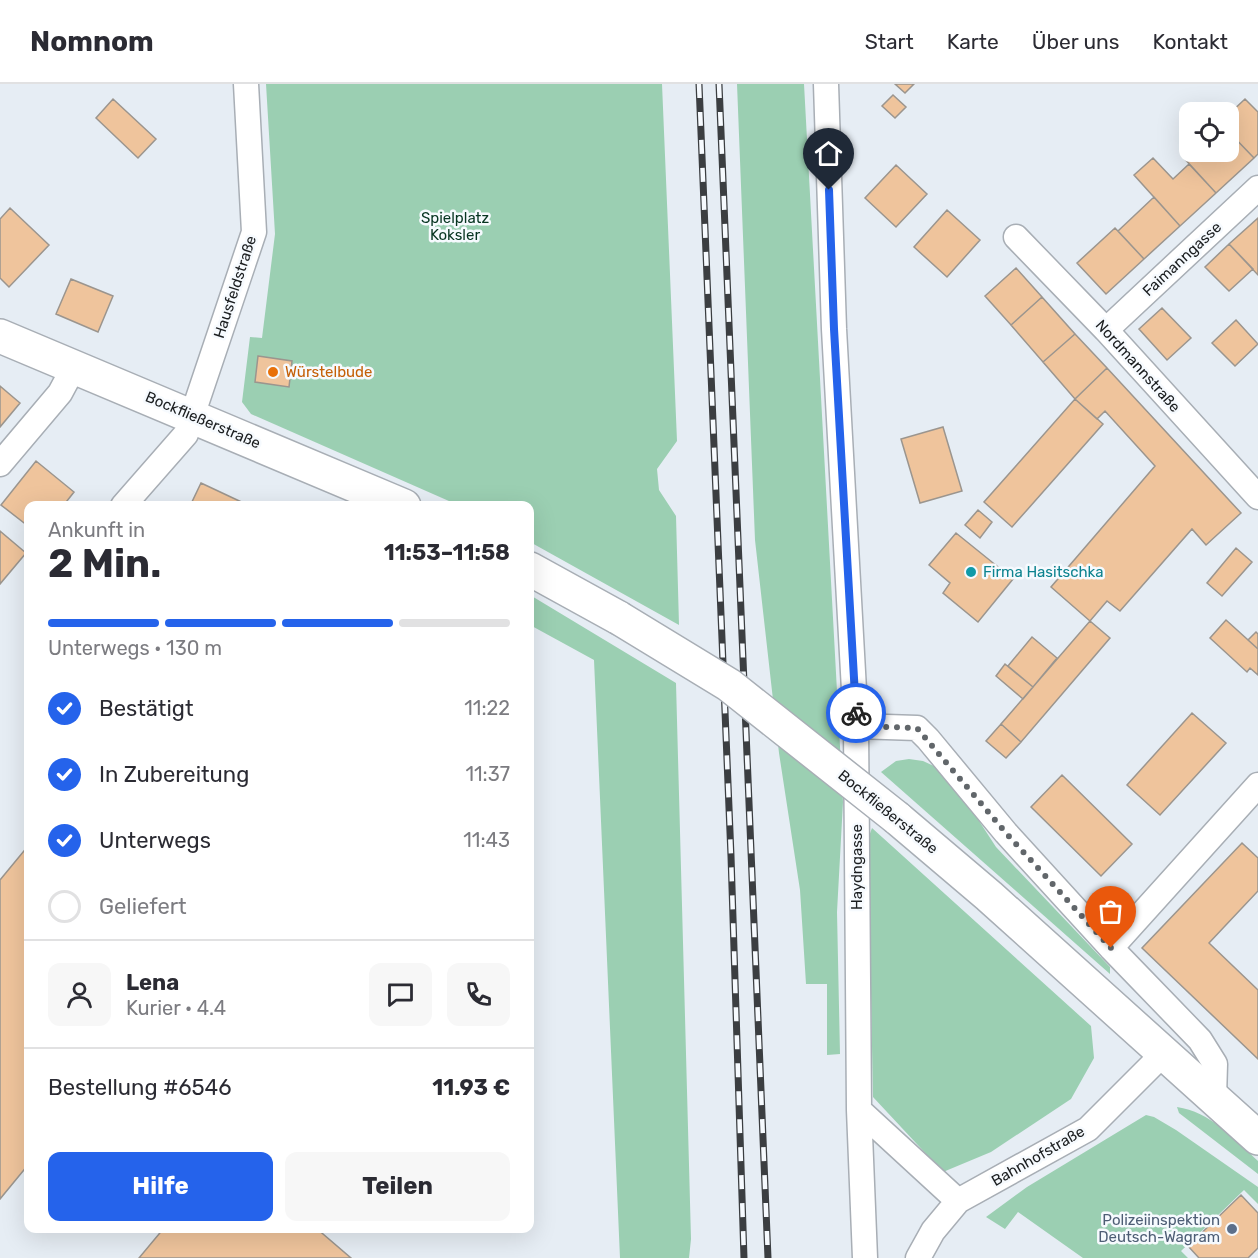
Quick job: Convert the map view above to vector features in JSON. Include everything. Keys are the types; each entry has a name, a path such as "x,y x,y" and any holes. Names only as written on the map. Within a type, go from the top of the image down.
{"main road":[{"name":"Bockfließerstraße","path":"0,336 392,501"},
{"name":"Bockfließerstraße","path":"534,571 619,618 729,685 897,818 989,896 1258,1138"}],"street":[{"name":"Hausfeldstraße","path":"127,501 186,434 254,232 246,84"},
{"name":"Haydngasse","path":"826,84 834,329 856,726 859,1110 865,1258"},
{"name":"Faimanngasse","path":"1106,330 1258,188"},
{"name":"Nordmannstraße","path":"1017,237 1106,330 1258,497"},
{"path":"0,464 60,393 74,367"},
{"path":"856,726 917,728 1006,833 1111,948 1200,1040 1215,1064 1214,1098"},
{"path":"1111,948 1258,784"},
{"name":"Bahnhofstraße","path":"918,1258 933,1231 958,1201 1088,1129 1163,1054"},
{"path":"859,1110 958,1201"}],"green space":[{"name":"Spielplatz Koksler","path":"266,84 662,84 677,441 657,469 659,490 676,516 679,625 534,544 534,501 449,501 251,414 242,402 250,337 262,338 275,234"},
{"path":"737,84 804,84 843,802 837,912 840,1054 827,1055 827,984 806,984 800,890 779,753 755,540"},
{"path":"534,597 676,683 691,1239 689,1258 620,1258 594,660 534,627"},
{"path":"909,759 923,761 936,767 955,784 996,847 1110,967 1110,974 881,772 896,761"},
{"path":"872,828 1091,1026 1094,1058 1071,1099 991,1152 943,1172 873,1097 868,839"},
{"path":"1177,1107 1200,1114 1231,1135 1258,1161 1258,1174 1179,1113"},
{"path":"1146,1115 1176,1130 1258,1187 1258,1204 1244,1190 1181,1251 1188,1258 1083,1258 1018,1212 1005,1229 986,1217 1027,1187"}],"building":[{"path":"895,84 914,84 905,93"},
{"path":"893,95 906,107 895,118 882,106"},
{"path":"113,99 156,139 138,158 96,118"},
{"path":"1245,99 1258,112 1258,154 1254,158 1239,142 1239,105"},
{"path":"1239,142 1254,158 1216,193 1188,162 1239,162"},
{"path":"1153,158 1173,179 1189,164 1216,193 1180,226 1134,175"},
{"path":"896,165 927,194 896,227 865,198"},
{"path":"1154,197 1180,226 1144,259 1118,231"},
{"path":"10,208 49,245 9,287 0,278 0,219"},
{"path":"947,210 980,240 947,277 914,247"},
{"path":"1258,218 1258,275 1229,244"},
{"path":"1115,228 1144,259 1106,294 1077,263"},
{"path":"1229,244 1253,269 1229,291 1205,267"},
{"path":"1016,268 1042,297 1011,325 985,296"},
{"path":"71,279 113,296 98,332 56,314"},
{"path":"1042,297 1075,334 1043,362 1011,325"},
{"path":"1162,308 1191,338 1167,360 1139,329"},
{"path":"1236,320 1258,344 1235,366 1212,343"},
{"path":"1075,334 1107,368 1075,399 1043,362"},
{"name":"Würstelbude","path":"258,356 292,361 289,387 255,382"},
{"path":"1107,368 1241,513 1206,545 1192,529 1120,611 1107,601 1090,621 1051,587 1155,466 1105,411 1097,419 1075,399"},
{"path":"0,386 20,403 0,427"},
{"path":"1075,399 1103,424 1012,527 984,502"},
{"path":"943,427 962,491 920,503 901,439"},
{"path":"36,461 74,492 67,501 24,501 24,523 1,505"},
{"path":"201,483 239,501 192,501"},
{"path":"978,510 992,522 980,538 965,525"},
{"path":"0,531 24,551 24,555 0,584"},
{"name":"Firma Hasitschka","path":"956,533 1013,579 978,622 943,593 950,583 929,565"},
{"path":"1236,548 1252,562 1222,596 1207,583"},
{"path":"1226,620 1258,649 1258,675 1250,668 1247,672 1210,638"},
{"path":"1090,621 1110,638 1021,742 1001,724"},
{"path":"1256,632 1258,634 1258,649 1248,640"},
{"path":"1032,637 1057,658 1033,687 1008,666"},
{"path":"1005,664 1033,687 1023,699 996,676"},
{"path":"1192,713 1226,743 1160,815 1127,785"},
{"path":"1001,724 1021,742 1006,758 986,741"},
{"path":"1062,775 1132,844 1101,876 1031,807"},
{"path":"1242,843 1258,858 1258,891 1209,943 1258,990 1258,1059 1142,948"},
{"path":"24,851 24,1170 0,1199 0,880"},
{"name":"Polizeiinspektion Deutsch-Wagram","path":"1241,1195 1258,1213 1258,1248 1248,1258 1199,1258 1188,1246"},
{"path":"160,1233 322,1233 351,1258 139,1258"}],"railway":[{"path":"699,84 731,856 744,1258"},
{"path":"719,84 768,1258"}],"way so far":[{"path":"856,713 856,726 917,728 1006,833 1111,948"}],"place":[{"name":"Würstelbude","path":"273,372"},
{"name":"Firma Hasitschka","path":"971,572"},
{"name":"Polizeiinspektion Deutsch-Wagram","path":"1232,1229"}],"route":[{"path":"829,190 834,329 856,713"}]}
